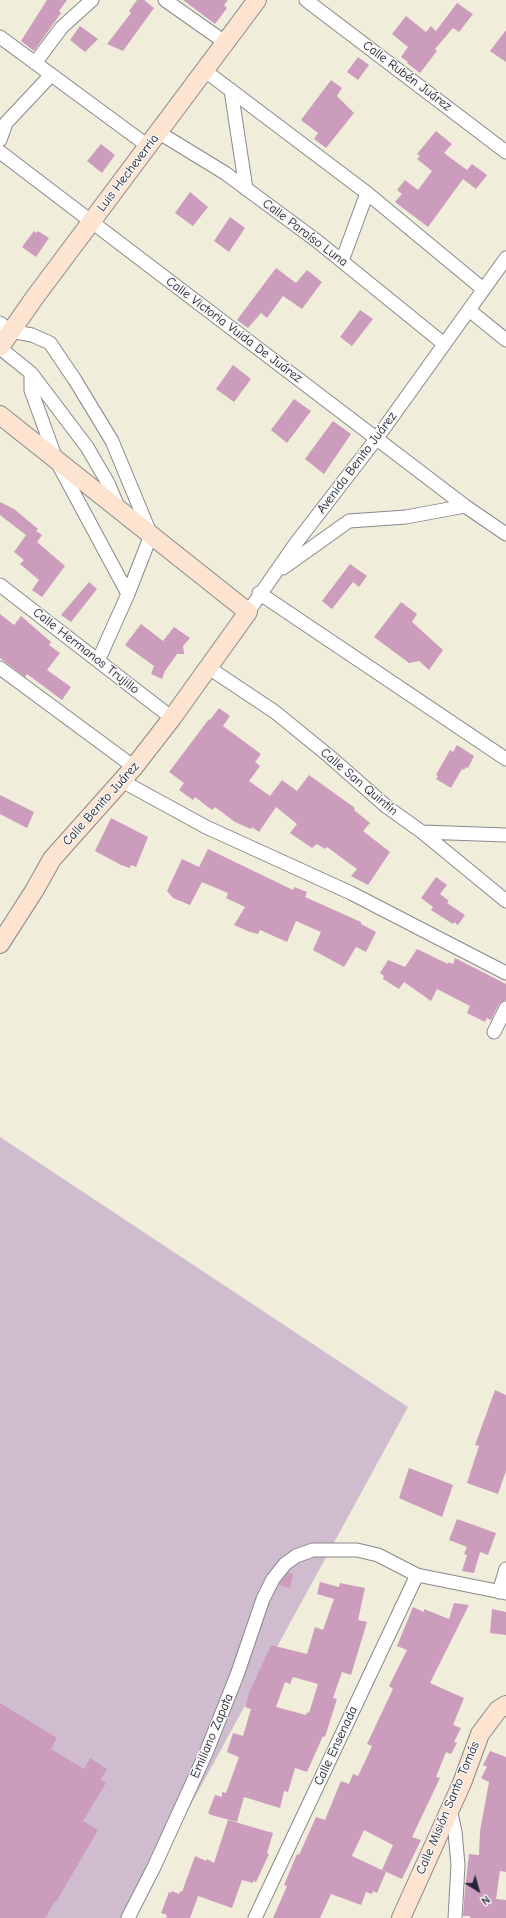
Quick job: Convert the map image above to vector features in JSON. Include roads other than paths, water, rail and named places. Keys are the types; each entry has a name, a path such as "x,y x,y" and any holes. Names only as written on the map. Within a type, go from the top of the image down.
{"street":[{"path":"36,63 62,27 92,0"},
{"path":"165,0 226,43"},
{"name":"Luis Hecheverria","path":"0,348 5,327 91,223 257,0"},
{"name":"Calle Rubén Juárez","path":"306,0 506,152"},
{"name":"Calle Paraíso Luna","path":"0,37 51,75 153,139 225,173 342,261 444,344"},
{"path":"204,70 367,193 483,289"},
{"path":"0,140 6,123 51,75"},
{"path":"231,90 246,189"},
{"name":"Calle Victoria Vuida De Juárez","path":"0,152 91,223 465,506 506,534"},
{"path":"342,261 367,193"},
{"name":"Avenida Benito Juárez","path":"209,668 272,576 377,438 506,258"},
{"path":"468,310 506,340"},
{"path":"5,327 32,335 50,343 75,380 112,441 151,535 128,594 98,661"},
{"path":"0,348 31,373 88,447 108,483 120,511"},
{"path":"31,373 31,390 57,462 128,594"},
{"path":"0,415 57,462 248,612"},
{"path":"272,576 349,521 406,518 465,506"},
{"name":"Calle Hermanos Trujillo","path":"0,585 172,718"},
{"path":"259,594 506,759"},
{"path":"0,668 134,767"},
{"name":"Calle Benito Juárez","path":"0,944 34,891 52,859 134,767 209,668"},
{"name":"Calle San Quintín","path":"209,668 274,712 329,756 387,807 422,832 506,901"},
{"path":"122,781 206,827 351,893 506,973"},
{"path":"422,832 506,835"},
{"path":"494,1032 506,1008"},
{"name":"Emiliano Zapata","path":"128,1918 154,1867 206,1753 237,1675 263,1599 273,1579 285,1564 296,1556 313,1550 357,1550 378,1555 417,1575"},
{"path":"417,1575 502,1593 506,1569"},
{"name":"Calle Ensenada","path":"255,1918 417,1575"},
{"name":"Calle Misión Santo Tomás","path":"400,1918 462,1783 480,1734 498,1710 506,1705"},
{"path":"450,1808 455,1832 458,1865 455,1918"}]}
